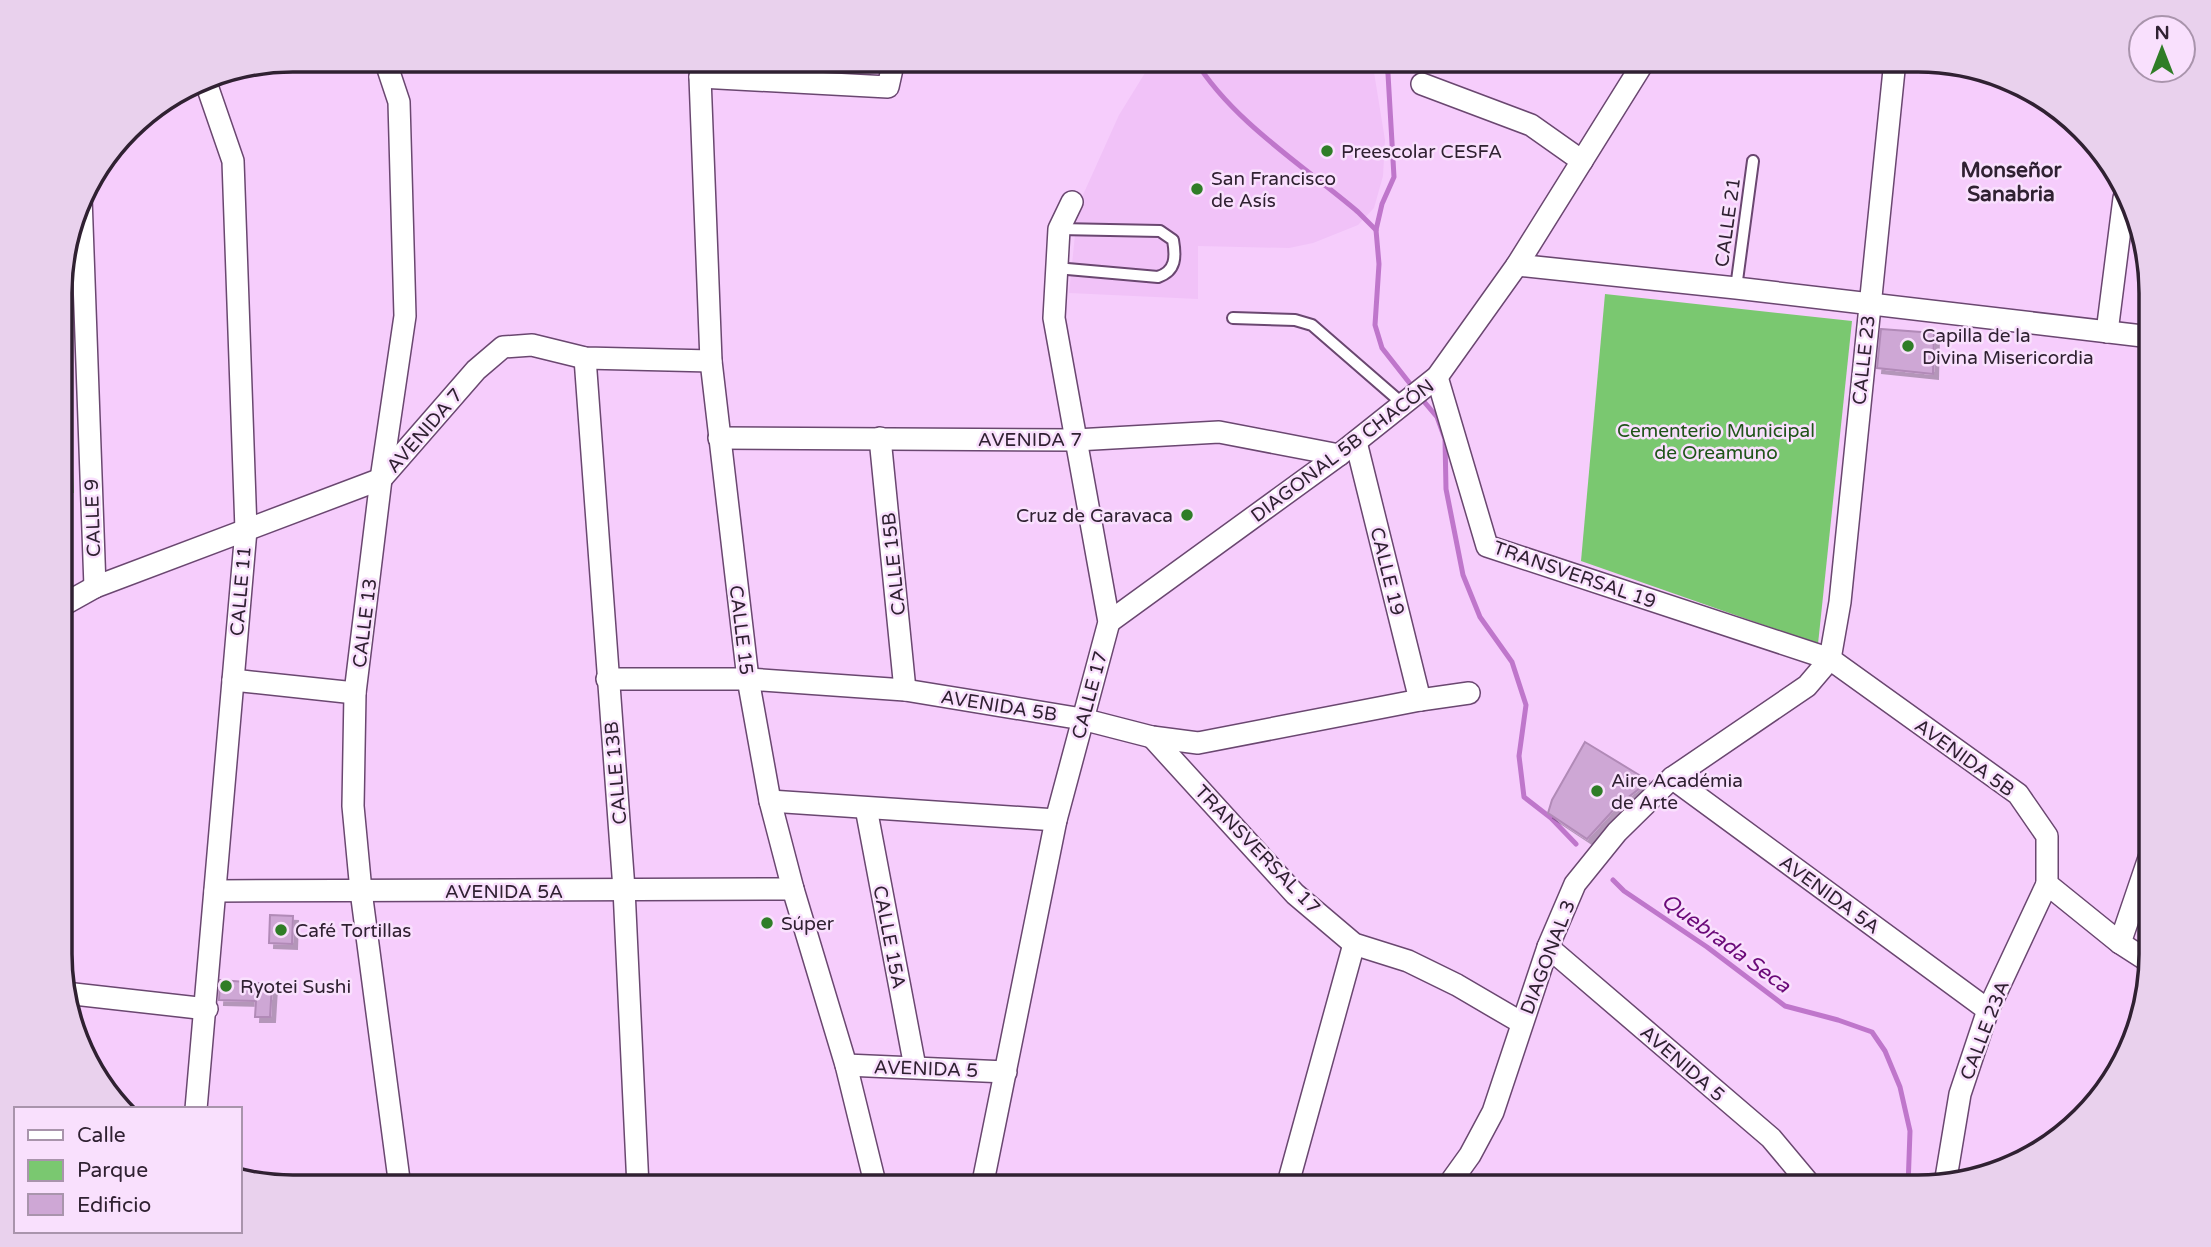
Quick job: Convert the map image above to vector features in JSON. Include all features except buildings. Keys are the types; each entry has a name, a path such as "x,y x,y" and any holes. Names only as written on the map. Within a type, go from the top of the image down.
{"street":[{"name":"CALLE 13","path":"389,72 399,102 405,316 381,480 355,693 353,806 361,891 398,1175"},
{"name":"CALLE 15","path":"701,72 711,361 748,679 770,801 793,889 846,1065 873,1175"},
{"path":"740,72 888,87 891,72"},
{"name":"DIAGONAL 5B CHACÓN","path":"1109,622 1339,455 1437,377 1517,265 1637,72"},
{"name":"CALLE 23","path":"1829,659 1840,602 1894,72"},
{"path":"1422,84 1531,125 1582,160"},
{"name":"CALLE 11","path":"196,1107 246,530 233,161 208,89"},
{"name":"CALLE 17","path":"985,1175 1056,820 1109,622 1054,318 1059,229 1072,202"},
{"path":"2107,332 2123,210"},
{"name":"CALLE 9","path":"82,225 95,587"},
{"path":"1517,265 2139,336"},
{"name":"AVENIDA 7","path":"72,600 95,587 381,480 476,370 503,347 532,345 585,358 711,361"},
{"name":"CALLE 13B","path":"585,358 624,889 637,1175"},
{"name":"TRANSVERSAL 19","path":"1437,377 1487,546 1829,659"},
{"name":"AVENIDA 7","path":"719,438 1076,440 1219,432 1339,455"},
{"name":"CALLE 15B","path":"880,438 905,690"},
{"name":"CALLE 19","path":"1356,442 1420,700"},
{"name":"DIAGONAL 3","path":"1455,1175 1483,1135 1493,1112 1548,947 1575,884 1617,832 1672,778 1807,686 1829,659"},
{"name":"AVENIDA 5B","path":"1829,659 2018,794 2047,836 2047,884"},
{"name":"AVENIDA 5B","path":"607,679 748,679 905,690 1082,719 1152,737 1198,743 1469,693"},
{"path":"233,680 355,693"},
{"name":"TRANSVERSAL 17","path":"1152,737 1295,894 1354,944 1408,961 1457,985 1522,1023"},
{"name":"AVENIDA 5A","path":"1672,778 1988,1010"},
{"path":"770,801 1056,820"},
{"name":"CALLE 15A","path":"866,807 915,1067"},
{"path":"2047,884 2139,955"},
{"name":"CALLE 23A","path":"1947,1173 1960,1094 1988,1010 2047,884"},
{"path":"2120,943 2139,887"},
{"name":"AVENIDA 5A","path":"215,891 793,889"},
{"path":"1290,1175 1354,944"},
{"name":"AVENIDA 5","path":"1548,947 1771,1139 1802,1175"},
{"path":"76,994 206,1009"},
{"name":"AVENIDA 5","path":"846,1065 1006,1072"}],"lane":[{"name":"CALLE 21","path":"1735,288 1753,161"},
{"path":"1056,268 1158,277 1168,274 1175,254 1173,240 1160,231 1059,229"},
{"path":"1233,318 1295,320 1312,325 1403,404"}],"shaded area":[{"name":"San Francisco de Asís","path":"1146,72 1374,72 1385,140 1383,176 1374,208 1358,225 1313,243 1289,248 1198,246 1198,299 1069,293 1078,206 1119,115"}],"green space":[{"name":"Cementerio Municipal de Oreamuno","path":"1605,294 1852,321 1818,644 1581,561"},
{"path":"72,449 74,493 72,493"}],"waterway":[{"path":"1203,72 1228,103 1249,123 1358,212 1376,230"},
{"name":"Quebrada Seca","path":"1387,72 1394,177 1382,204 1376,230 1379,264 1375,325 1382,348 1415,390"},
{"name":"Quebrada Seca","path":"1421,398 1437,417 1445,439 1446,489 1463,575 1480,617 1512,662 1526,705 1519,756 1524,797 1551,818 1576,844"},
{"name":"Quebrada Seca","path":"1613,880 1624,891 1707,947 1785,1006 1872,1032 1885,1051 1900,1087 1910,1131 1908,1175"}],"place":[{"name":"Preescolar CESFA","path":"1327,151"},
{"name":"San Francisco de Asís","path":"1197,189"},
{"name":"Capilla de la Divina Misericordia","path":"1908,346"},
{"name":"Cruz de Caravaca","path":"1187,515"},
{"name":"Aire Académia de Arte","path":"1597,791"},
{"name":"Súper","path":"767,923"},
{"name":"Café Tortillas","path":"281,930"},
{"name":"Ryotei Sushi","path":"226,986"}],"district":[{"name":"Monseñor Sanabria","path":"2011,182"}]}
